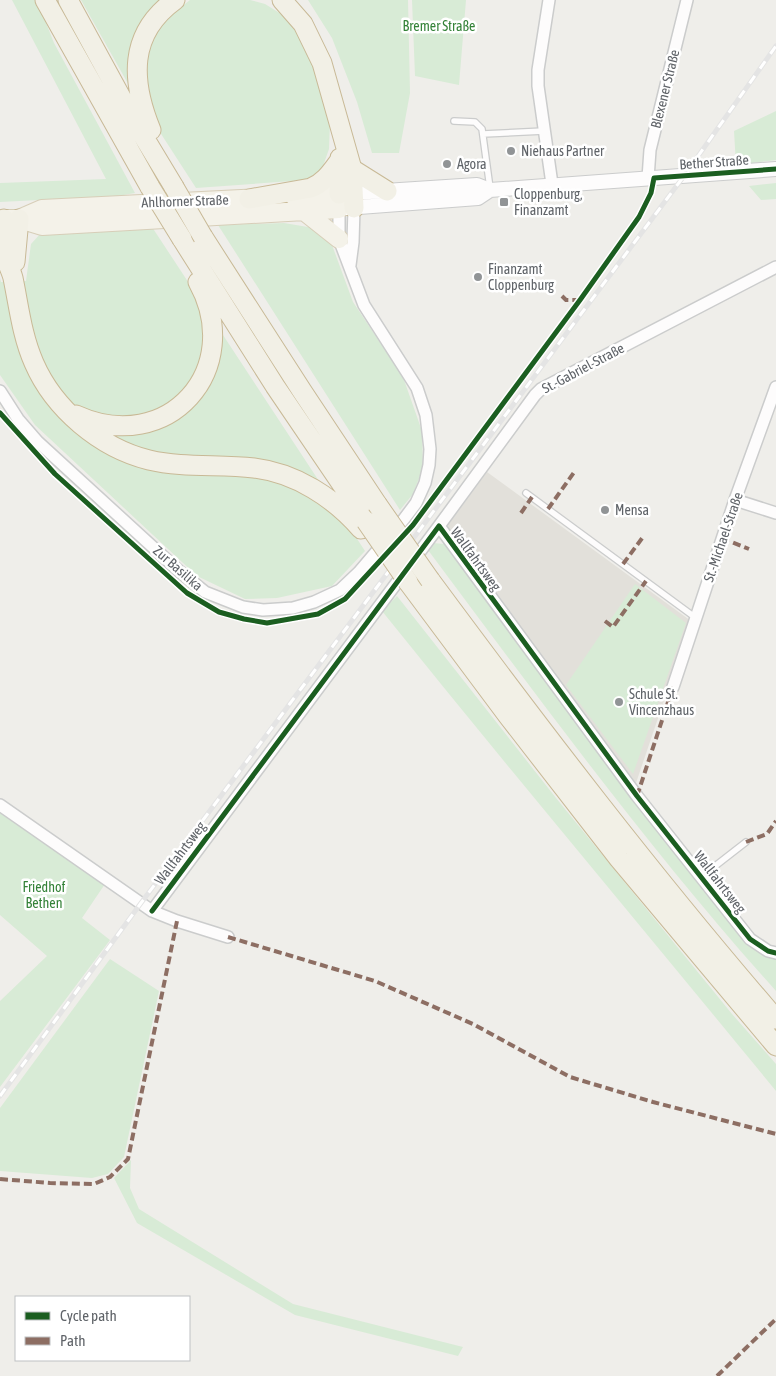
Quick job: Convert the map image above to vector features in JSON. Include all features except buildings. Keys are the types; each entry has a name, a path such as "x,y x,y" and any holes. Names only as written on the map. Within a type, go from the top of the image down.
{"highway":[{"path":"45,0 180,239 363,525 619,859 776,1046"},
{"path":"68,0 155,156 203,237 377,504 522,705 629,842 776,1019"},
{"path":"155,156 151,131 142,109 137,80 140,47 150,24 161,10 176,0"},
{"path":"282,2 303,24 322,63 340,129 346,164 347,201"},
{"path":"346,164 387,190"},
{"path":"249,199 311,188 320,184 346,164"},
{"path":"8,219 3,252 13,276"},
{"path":"8,219 13,276 20,317 34,362 45,384 89,432 128,454 149,460 256,468 282,475 310,487 338,504 363,525"},
{"path":"68,411 89,421 101,424 131,426 149,423 165,417 178,408 196,390 208,366 213,340 213,327 202,288 183,254 180,239"}],"main road":[{"name":"Ahlhorner Straße","path":"8,219 42,208 249,199 347,201"},
{"name":"Ahlhorner Straße","path":"8,219 42,226 305,212 347,201"},
{"path":"305,212 339,239"}],"street":[{"path":"549,0 538,70 538,86 552,184"},
{"name":"Blexener Straße","path":"648,178 650,150 687,0"},
{"name":"Bether Straße","path":"347,201 387,190 477,185 490,190 776,169"},
{"name":"Bether Straße","path":"347,201 478,198 490,190"},
{"name":"Zur Basilika","path":"0,391 18,418 38,442 179,571 205,592 243,607 263,610 293,608 314,602 340,590 359,572 416,503 425,483 430,449 429,432 417,388 364,305 339,239 347,201"},
{"name":"Zur Basilika","path":"347,201 353,242 350,267"},
{"name":"St.-Gabriel-Straße","path":"438,526 535,395 541,390 776,267"},
{"name":"St.-Michael-Straße","path":"673,687 735,500 776,386"},
{"path":"735,500 776,513"},
{"name":"Wallfahrtsweg","path":"152,911 438,526 637,796 750,939 768,951 776,953"},
{"path":"0,805 152,911 177,921 228,936"}],"lane":[{"path":"454,121 475,122 482,128 490,190"},
{"path":"483,134 544,131"},
{"path":"526,493 696,618"},
{"path":"702,877 746,842"}],"shaded area":[{"name":"Schule St. Vincenzhaus","path":"487,472 691,621 636,783 445,529"}],"green space":[{"path":"12,0 37,0 54,43 135,193 118,196 0,202 0,183 106,179"},
{"path":"81,0 166,0 131,89"},
{"path":"190,0 250,0 265,4 286,17 300,34 315,64 330,122 329,149 322,169 306,180 196,188 154,123 148,109 143,59 161,23"},
{"path":"308,0 408,0 410,93 399,153 372,153 357,102 332,38"},
{"name":"Bremer Straße","path":"412,0 466,0 459,85 415,76"},
{"path":"776,111 776,160 736,165 734,131"},
{"path":"776,183 776,199 761,200 749,186"},
{"path":"284,223 314,228 332,245 353,302 403,377 422,431 423,468 413,494 400,510 218,225"},
{"path":"152,227 365,551 332,586 277,598 245,599 197,576 35,425 0,375 0,278 1,282 26,281 31,244 41,233"},
{"path":"433,543 444,544 635,802 753,948 776,959 776,991 640,830 554,719 428,550"},
{"path":"635,584 686,623 633,774 566,685"},
{"path":"397,596 556,798 732,1014 776,1064 776,1091 382,611"},
{"name":"Friedhof Bethen","path":"0,813 105,884 82,918 110,940 0,1087 0,1001 47,956 0,915"},
{"path":"110,959 159,991 124,1157 108,1174 92,1178 0,1171 0,1108"},
{"path":"131,1160 130,1188 139,1209 293,1304 463,1347 458,1356 295,1315 137,1223 114,1178"}],"railway":[{"path":"0,1096 141,903 684,176 776,46"}],"marked path":[{"path":"562,296 566,300 580,300"},
{"path":"548,509 575,471"},
{"path":"521,513 532,497"},
{"path":"623,564 643,537"},
{"path":"722,538 749,549"},
{"path":"605,621 613,627 646,581"},
{"path":"637,796 673,687"},
{"path":"746,842 767,834 776,821"},
{"path":"0,1179 94,1184 110,1177 128,1159 177,921"},
{"path":"228,937 375,981 473,1024 570,1077 653,1102 776,1134"},
{"path":"717,1376 776,1319"}],"cycle path":[{"path":"0,413 55,474 187,593 219,612 267,623 318,614 345,599 413,525 580,300 639,217 651,193 654,178 776,169"},
{"path":"152,911 439,526 637,796 750,939 768,951 776,953"}],"place":[{"name":"Niehaus Partner","path":"511,151"},
{"name":"Agora","path":"447,164"},
{"name":"Cloppenburg, Finanzamt","path":"504,202"},
{"name":"Finanzamt Cloppenburg","path":"478,277"},
{"name":"Mensa","path":"605,510"},
{"name":"Schule St. Vincenzhaus","path":"619,702"}]}
